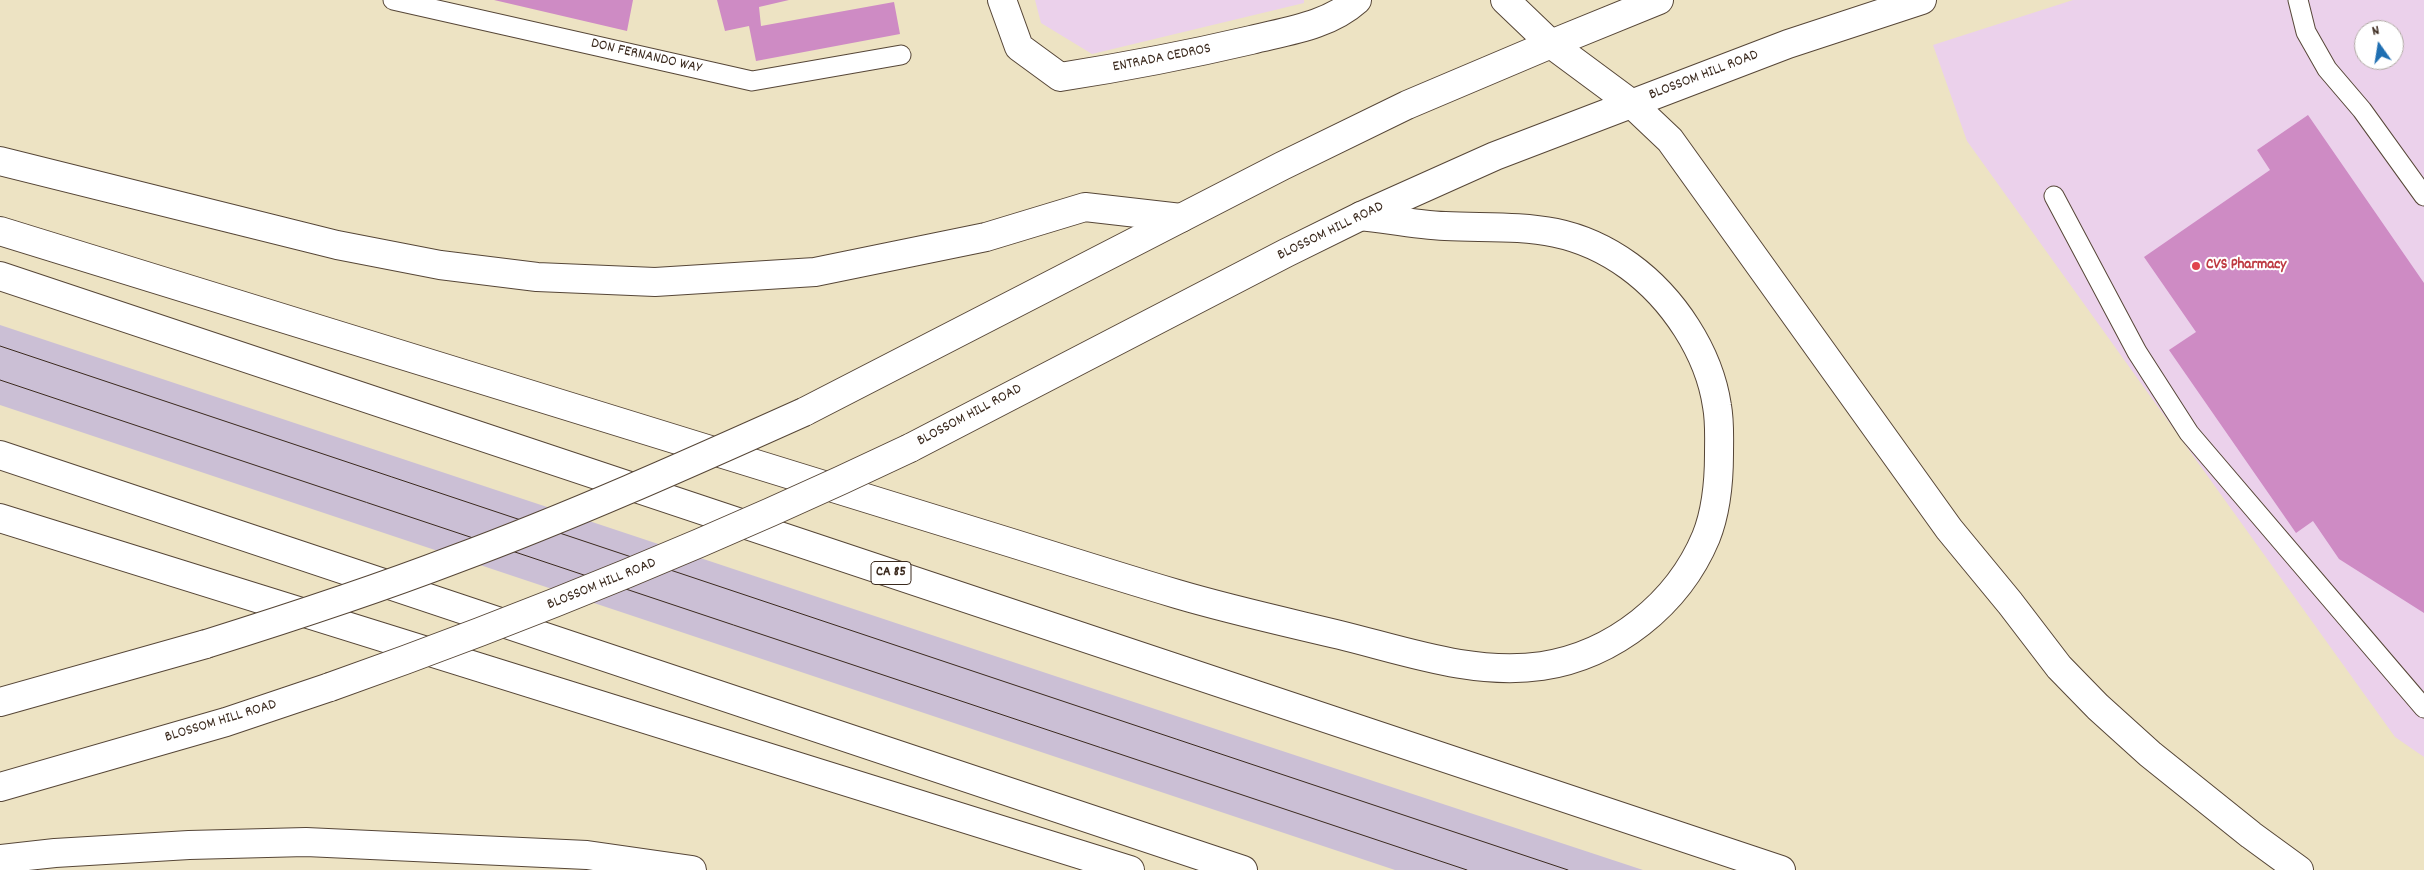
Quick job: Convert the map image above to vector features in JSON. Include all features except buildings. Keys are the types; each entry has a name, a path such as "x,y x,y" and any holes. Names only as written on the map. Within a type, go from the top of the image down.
{"main road":[{"name":"ENTRADA CEDROS","path":"1002,0 1019,47 1060,77 1177,58 1298,29 1328,19 1348,8 1357,0"},
{"path":"1505,0 1550,44 1632,104 1670,140 1920,490 2059,667 2098,707 2150,754 2250,835 2299,870"},
{"name":"BLOSSOM HILL ROAD","path":"0,787 226,722 330,687 467,639 677,554 789,506 910,448 1203,295 1361,216 1495,156 1788,44 1922,0"},
{"path":"0,702 206,644 322,607 471,553 679,469 804,412 1181,218 1398,110 1550,44 1656,1"},
{"path":"0,161 338,245 440,265 537,277 655,282 815,272 986,237 1085,207 1181,218"},
{"path":"0,231 1182,596 1456,664 1539,666 1576,658 1603,646 1628,631 1656,611 1694,562 1708,531 1716,499 1719,468 1717,404 1708,374 1683,322 1664,299 1631,267 1595,246 1558,233 1531,228 1442,226 1361,216"},
{"name":"CA 85","path":"0,276 1781,870"},
{"path":"0,456 1243,870"},
{"path":"0,518 1130,870"},
{"path":"0,859 55,853 189,845 306,842 587,855 692,870"}],"lane":[{"name":"DON FERNANDO WAY","path":"393,0 752,81 901,55"},
{"path":"2298,0 2306,32 2327,69 2362,110 2424,196"},
{"path":"2054,196 2137,352 2189,433 2424,708"}],"shaded area":[{"path":"1035,0 1304,0 1304,3 1092,54 1041,23"},
{"path":"2073,0 2424,0 2424,757 2395,737 1967,141 1933,45"},
{"path":"0,325 1643,870 1395,870 0,405"}],"tram line":[{"path":"0,346 1568,870"},
{"path":"0,380 1467,870"}],"place":[{"name":"CVS Pharmacy","path":"2196,266"}]}
